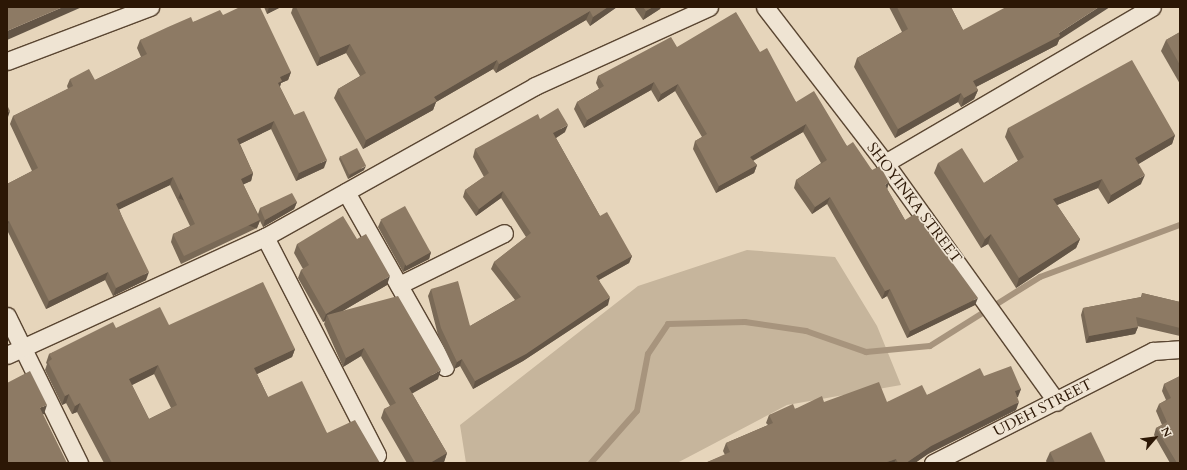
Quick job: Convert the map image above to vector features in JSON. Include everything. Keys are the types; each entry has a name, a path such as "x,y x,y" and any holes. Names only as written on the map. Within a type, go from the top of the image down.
{"street":[{"path":"7,61 130,10 150,7"},
{"path":"7,355 265,237 535,86 709,7"},
{"name":"SHOYINKA STREET","path":"765,7 885,163 998,317 1057,402"},
{"path":"885,163 1152,7"},
{"path":"346,192 445,367"},
{"path":"399,286 504,233"},
{"path":"265,237 377,455"},
{"path":"7,316 79,463"},
{"name":"UDEH STREET","path":"933,463 1057,402 1153,351 1180,349"}],"shaded area":[{"path":"747,250 835,257 877,326 901,385 787,405 677,463 466,463 460,425 638,286"}],"building":[{"path":"7,7 63,7 7,31"},
{"path":"240,7 260,7 291,72 280,77 282,81 278,83 294,115 304,111 327,160 299,173 274,121 237,139 253,173 241,179 260,220 184,256 173,234 195,224 173,177 116,204 149,272 116,288 108,272 49,301 9,221 7,222 7,184 38,168 13,116 73,86 70,79 89,69 95,80 147,54 140,40 191,17 193,22 220,10 223,15"},
{"path":"296,7 608,7 593,17 590,11 499,64 497,60 434,97 437,101 366,140 338,89 366,73 350,44 320,57"},
{"path":"643,7 653,7 646,11"},
{"path":"897,7 951,7 963,30 1006,7 1099,7 1059,33 1060,36 973,81 978,90 964,98 961,93 898,129 857,58 908,29"},
{"path":"736,12 760,52 767,48 796,102 814,91 847,146 853,142 872,170 880,166 889,182 885,185 905,220 916,213 978,298 910,331 890,289 885,291 830,197 815,207 796,180 827,160 806,124 750,157 757,165 719,186 695,141 707,134 678,84 661,94 654,82 587,120 577,102 604,86 598,76 671,37 677,47"},
{"path":"1180,32 1180,65 1166,40"},
{"path":"1132,60 1175,135 1135,158 1145,175 1111,195 1102,179 1053,199 1080,239 1019,278 991,234 985,239 938,163 962,148 984,183 1024,157 1008,128"},
{"path":"7,105 10,111 7,113"},
{"path":"558,108 568,125 553,133 600,216 607,212 632,256 596,276 610,297 526,354 475,381 462,359 457,362 441,328 431,289 458,281 470,326 521,297 494,262 531,233 503,191 479,209 465,190 489,173 475,149 538,114 540,119"},
{"path":"357,148 366,166 349,174 340,157"},
{"path":"292,193 297,202 265,220 260,208"},
{"path":"405,206 431,252 406,266 381,220"},
{"path":"343,216 357,239 366,234 390,276 326,314 301,270 309,265 297,244"},
{"path":"263,282 295,349 254,368 268,397 302,381 327,433 355,420 380,463 112,463 80,403 75,406 69,394 65,396 48,362 52,359 49,354 113,322 116,328 160,307 169,325","holes":["158,365 177,405 149,419 129,379"]},
{"path":"1142,293 1180,302 1180,328 1136,317 1138,327 1089,336 1083,308 1142,297"},
{"path":"398,296 441,370 409,388 447,453 430,463 415,463 384,409 396,403 364,348 346,358 327,315"},
{"path":"1011,366 1021,389 1015,391 1019,402 931,446 906,463 898,463 896,459 884,463 705,463 730,452 726,443 773,423 769,415 793,404 795,409 822,396 824,402 879,382 887,402 922,385 927,395 980,368 984,376"},
{"path":"30,371 47,405 40,408 67,463 7,463 7,383"},
{"path":"1180,376 1180,463 1177,463 1156,428 1167,422 1159,404 1171,398 1164,384"},
{"path":"1091,432 1106,463 1055,463 1050,452"}],"waterway":[{"path":"591,463 637,411 648,354 668,324 745,322 806,331 866,352 930,346 1040,277 1180,225"}]}
